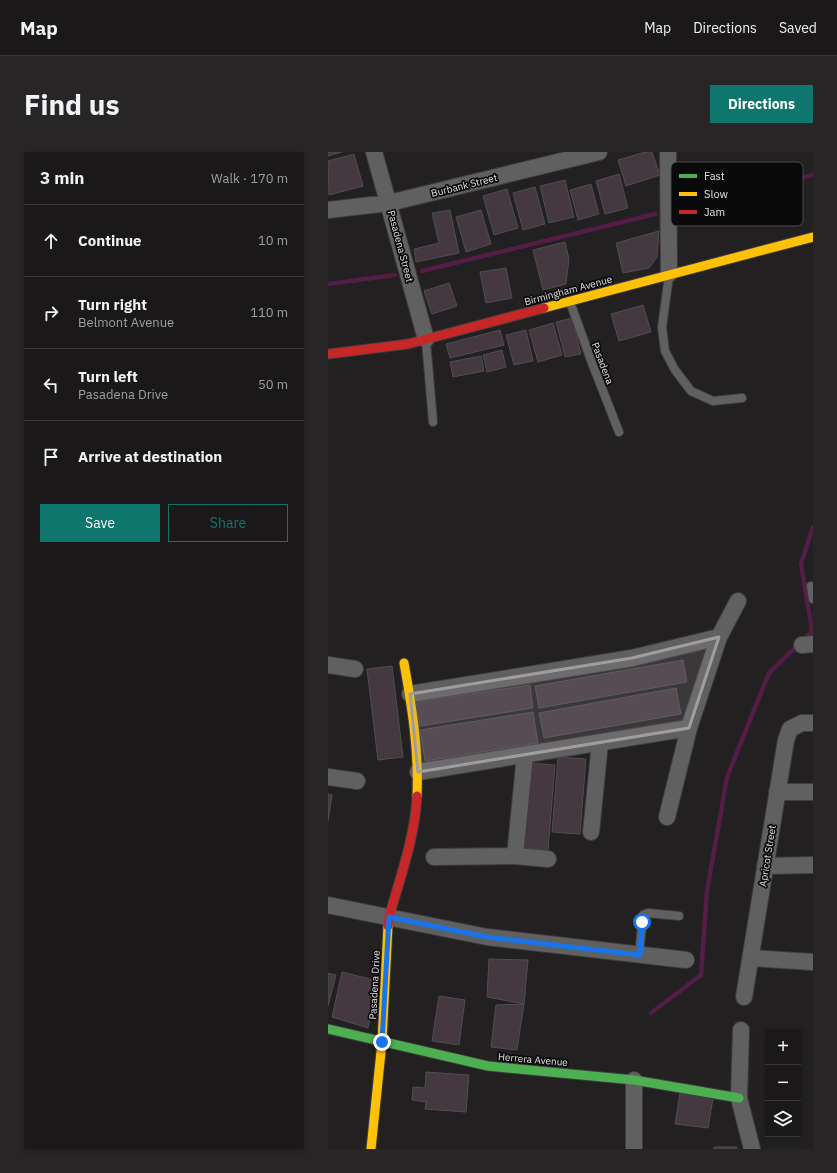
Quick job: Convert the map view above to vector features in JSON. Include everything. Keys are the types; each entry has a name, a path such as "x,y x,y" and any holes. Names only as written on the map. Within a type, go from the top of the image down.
{"street":[{"name":"Pasadena Street","path":"374,152 426,339"},
{"name":"Burbank Street","path":"328,210 389,204 599,152"},
{"path":"668,152 670,274"},
{"name":"Birmingham Avenue","path":"328,354 408,344 813,237"},
{"path":"667,817 689,728 719,638 738,601"},
{"path":"410,694 632,658 719,638"},
{"name":"Pasadena Drive","path":"371,1149 382,1042 389,917 405,862 416,816 418,772 410,694 404,663"},
{"path":"328,665 355,669"},
{"name":"Apricot Street","path":"744,997 786,740 790,729 807,723"},
{"path":"418,772 689,728"},
{"path":"591,832 600,743"},
{"path":"515,856 525,754"},
{"path":"328,777 357,781"},
{"path":"777,792 813,792"},
{"path":"434,857 515,856 548,859"},
{"path":"765,866 813,865"},
{"path":"328,905 487,937 686,960"},
{"path":"750,958 813,962"},
{"name":"Herrera Avenue","path":"328,1029 488,1066 634,1080 739,1098"},
{"path":"741,1030 739,1098 752,1149"},
{"path":"634,1080 634,1149"}],"lane":[{"path":"670,274 662,327 666,351 675,370 691,391 713,401 742,398"},
{"name":"Pasadena","path":"570,301 619,432"},
{"path":"426,339 433,422"},
{"path":"812,586 813,599"},
{"path":"640,955 643,915 648,913 679,916"}],"highlighted area":[{"path":"719,637 689,728 418,772 410,694 632,658"}],"building":[{"path":"328,152 342,152 328,156"},
{"path":"645,152 652,152 660,175 626,186 618,160"},
{"path":"354,154 363,186 329,195 328,161"},
{"path":"619,174 628,208 605,214 596,181"},
{"path":"565,180 574,217 549,223 540,186"},
{"path":"591,184 599,214 578,220 570,190"},
{"path":"535,187 545,224 523,230 513,193"},
{"path":"507,189 518,228 494,235 483,196"},
{"path":"450,210 459,253 416,262 414,249 439,243 432,213"},
{"path":"481,210 491,244 466,252 456,217"},
{"path":"659,231 657,257 649,268 623,273 616,243"},
{"path":"565,242 569,259 566,284 543,290 533,250"},
{"path":"506,268 512,298 486,303 480,272"},
{"path":"449,283 457,306 432,314 424,291"},
{"path":"643,305 651,332 619,341 611,314"},
{"path":"572,318 581,354 565,357 556,322"},
{"path":"553,323 562,355 538,362 529,330"},
{"path":"500,330 504,345 450,358 446,344"},
{"path":"526,330 533,361 514,365 506,335"},
{"path":"502,350 506,367 487,372 483,355"},
{"path":"481,356 484,371 453,377 450,362"},
{"path":"683,660 687,682 539,708 535,686"},
{"path":"392,666 403,757 378,760 367,669"},
{"path":"530,685 533,708 420,726 416,702"},
{"path":"676,688 681,714 544,738 539,713"},
{"path":"533,712 538,743 425,761 420,730"},
{"path":"558,757 586,759 580,834 552,832"},
{"path":"531,763 555,765 548,850 524,848"},
{"path":"328,794 332,795 328,821"},
{"path":"489,959 528,960 524,1004 487,997"},
{"path":"342,972 378,981 368,1028 332,1017"},
{"path":"328,973 336,975 328,1006"},
{"path":"439,996 465,1000 459,1045 432,1041"},
{"path":"524,1004 517,1050 491,1047 496,1005"},
{"path":"426,1072 469,1075 466,1112 425,1109 426,1102 412,1100 413,1087 425,1088"},
{"path":"680,1093 713,1098 708,1128 675,1124"},
{"path":"714,1147 737,1147 737,1149 714,1149"}],"waterway":[{"path":"803,178 813,175"},
{"path":"422,271 655,214"},
{"path":"328,284 395,275"},
{"path":"803,640 812,631 801,564 813,527"},
{"path":"651,1013 701,975 707,891 727,777 769,673 798,645"}],"traffic: fast":[{"path":"328,1029 488,1066 634,1080 739,1098"}],"traffic: slow":[{"path":"544,308 813,237"},
{"path":"404,663 416,746 417,796"},
{"path":"371,1149 382,1042 388,926"}],"traffic: jam":[{"path":"328,354 408,344 544,308"},
{"path":"388,926 389,917 410,842 416,811 417,796"}],"route":[{"path":"382,1042 389,917 487,937 640,955 642,922"}]}
